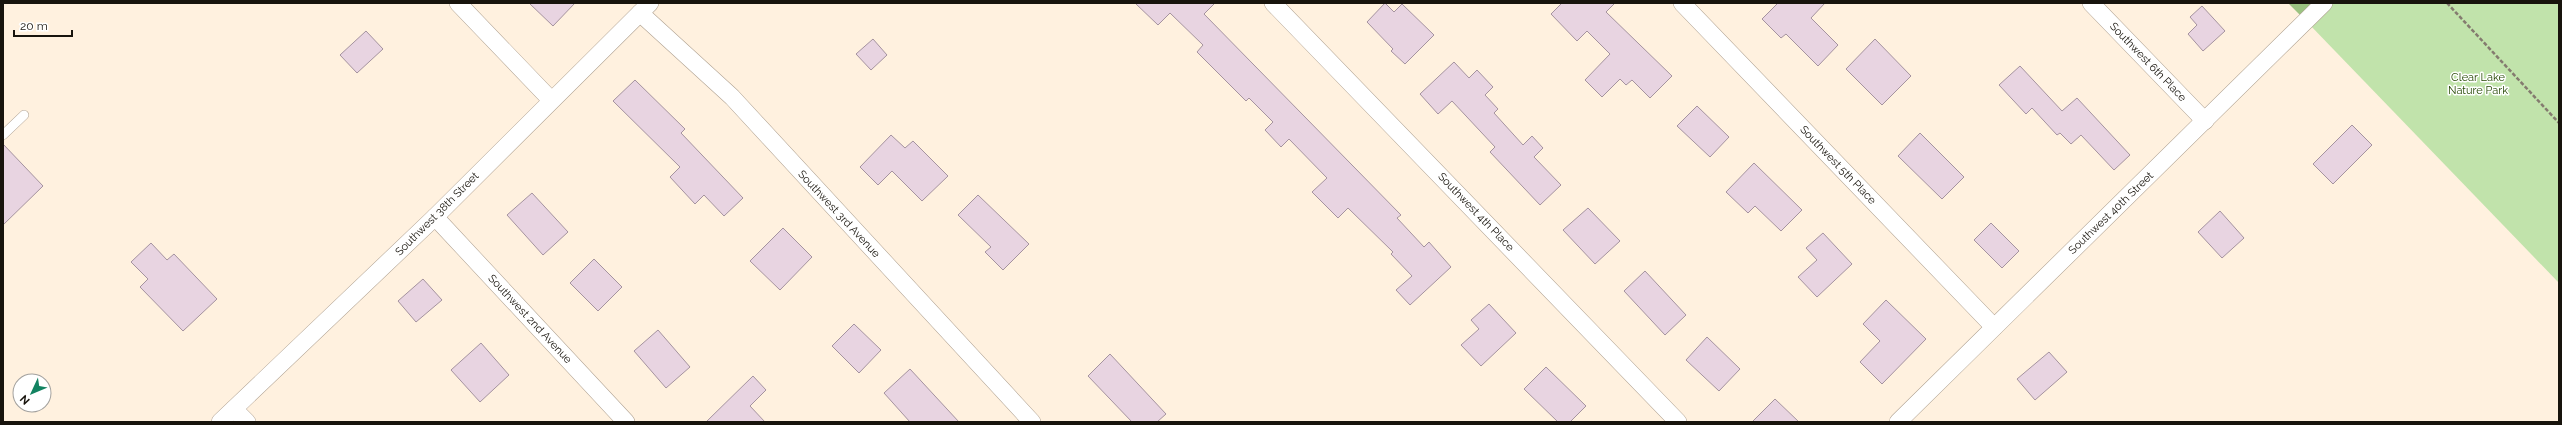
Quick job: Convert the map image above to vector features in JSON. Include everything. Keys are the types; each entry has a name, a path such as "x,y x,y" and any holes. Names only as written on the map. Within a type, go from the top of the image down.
{"street":[{"path":"458,3 551,100"},
{"name":"Southwest 4th Place","path":"1273,3 1678,422"},
{"name":"Southwest 5th Place","path":"1682,3 1994,327"},
{"name":"Southwest 6th Place","path":"2091,3 2205,121"},
{"name":"Southwest 40th Street","path":"1898,422 2324,3"},
{"name":"Southwest 38th Street","path":"220,422 435,217 645,8"},
{"name":"Southwest 3rd Avenue","path":"645,8 732,97 1032,422"},
{"name":"Southwest 2nd Avenue","path":"435,217 626,422"},
{"path":"234,409 247,422"}],"lane":[{"path":"3,135 24,115"}],"path":[{"path":"2447,3 2559,123"}],"green space":[{"path":"2288,3 2327,3 2308,23"},
{"name":"Clear Lake Nature Park","path":"2327,3 2559,3 2559,283 2308,23"}],"building":[{"path":"529,3 575,3 553,26"},
{"path":"1135,3 1215,3 1204,14 1401,215 1397,218 1424,247 1429,242 1451,267 1410,305 1396,290 1412,276 1391,254 1393,252 1348,208 1338,218 1312,192 1327,178 1289,139 1281,147 1265,130 1273,122 1249,98 1246,101 1197,52 1203,45 1170,13 1158,25"},
{"path":"1385,3 1394,12 1402,4 1434,35 1405,64 1391,51 1393,49 1367,22"},
{"path":"1562,3 1615,3 1606,12 1672,76 1650,98 1632,80 1626,85 1620,79 1602,97 1585,80 1610,54 1587,31 1577,41 1551,14"},
{"path":"1778,3 1825,3 1811,18 1838,45 1818,66 1786,34 1781,38 1762,19"},
{"path":"2202,6 2225,31 2203,51 2188,34 2197,25 2190,17"},
{"path":"366,31 383,49 357,73 340,55"},
{"path":"873,39 887,55 871,70 856,54"},
{"path":"1875,39 1911,76 1882,105 1846,69"},
{"path":"1454,62 1469,78 1477,70 1493,87 1485,95 1498,109 1494,113 1523,145 1532,136 1543,148 1534,157 1561,185 1540,205 1490,152 1495,147 1452,101 1438,114 1420,94"},
{"path":"2020,66 2062,111 2077,98 2130,155 2114,170 2081,135 2071,144 2060,133 2057,135 2032,108 2026,114 1999,85"},
{"path":"635,80 685,129 681,133 743,198 724,216 704,195 695,204 670,177 680,167 613,101"},
{"path":"1697,106 1729,137 1710,157 1677,126"},
{"path":"2352,125 2372,145 2333,184 2313,164"},
{"path":"1920,133 1964,177 1942,199 1898,156"},
{"path":"891,135 905,148 913,141 948,176 922,201 892,171 878,185 860,167"},
{"path":"3,144 43,186 3,225"},
{"path":"1754,163 1802,210 1781,231 1755,206 1748,213 1726,192"},
{"path":"532,193 568,232 543,255 507,215"},
{"path":"978,195 1029,244 1003,270 985,252 991,247 958,215"},
{"path":"1588,208 1620,241 1595,264 1563,230"},
{"path":"2220,211 2244,238 2222,258 2198,232"},
{"path":"1991,223 2019,251 2002,268 1974,240"},
{"path":"783,228 812,257 780,290 750,261"},
{"path":"1823,233 1852,264 1817,297 1798,277 1817,260 1806,248"},
{"path":"151,243 167,260 174,254 217,299 183,331 140,287 148,279 131,262"},
{"path":"594,259 622,287 598,311 570,283"},
{"path":"1645,271 1686,315 1665,335 1624,291"},
{"path":"423,279 442,300 416,322 398,301"},
{"path":"1886,300 1926,339 1882,384 1860,362 1880,341 1863,324"},
{"path":"1489,304 1516,333 1481,366 1461,345 1479,329 1471,320"},
{"path":"854,324 881,350 859,373 832,346"},
{"path":"658,330 690,367 666,388 634,351"},
{"path":"1707,337 1740,369 1719,391 1686,360"},
{"path":"481,343 509,375 480,402 451,370"},
{"path":"2049,352 2067,372 2035,400 2017,379"},
{"path":"1110,354 1166,414 1157,422 1132,422 1088,376"},
{"path":"1546,367 1586,406 1570,422 1558,422 1524,389"},
{"path":"910,369 959,422 910,422 884,393"},
{"path":"753,376 766,390 750,406 765,422 706,422"},
{"path":"1775,399 1799,422 1752,422"}]}
